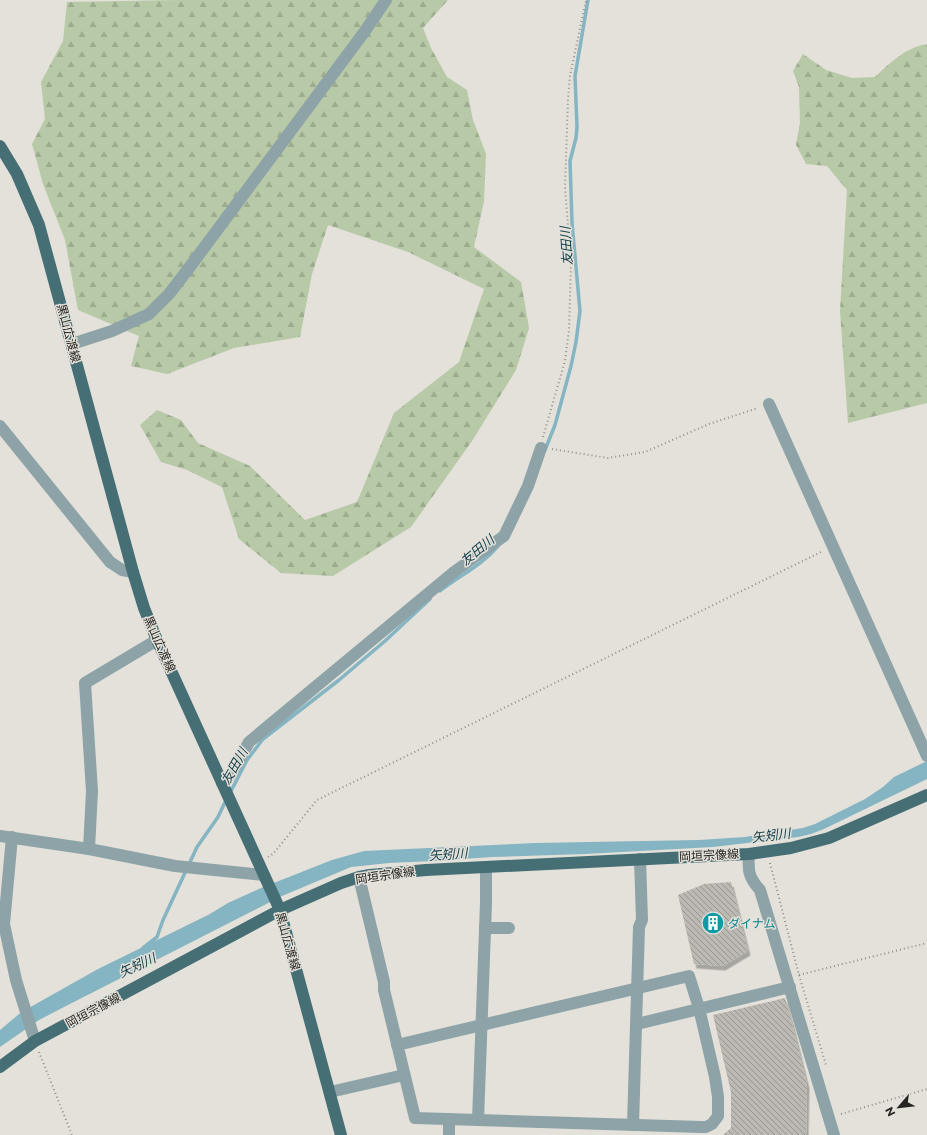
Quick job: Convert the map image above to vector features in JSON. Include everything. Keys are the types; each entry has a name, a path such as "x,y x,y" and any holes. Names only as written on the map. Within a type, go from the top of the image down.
{"main road":[{"name":"黒山広渡線","path":"0,146 17,174 39,225 144,608 157,640 280,910 341,1135"},
{"name":"岡垣宗像線","path":"0,1067 35,1041 280,910 326,889 359,877 426,870 749,854 809,844 829,838 927,795"}],"street":[{"path":"72,344 112,331 149,314 169,294 190,268 386,0"},
{"path":"769,404 927,756"},
{"path":"3,435 110,562 122,570 133,572"},
{"path":"222,783 232,773 249,742 454,572 504,536 528,486 541,448"},
{"path":"89,849 92,791 85,683 157,640"},
{"path":"35,1041 16,980 4,924 6,836 89,849 175,866 264,875"},
{"path":"749,854 748,872 760,890 834,1135"},
{"path":"633,1125 639,926 642,920 640,859"},
{"path":"478,1120 486,928 486,867"},
{"path":"359,877 384,982 384,990 404,1075 415,1118 706,1127 712,1124 718,1116 718,1097 715,1077 699,1008 689,976 397,1045"},
{"path":"486,928 509,928"},
{"path":"637,1024 790,987"},
{"path":"330,1092 404,1075"},
{"path":"448,1135 449,1119"}],"path":[{"path":"586,0 570,76 568,98 565,187 571,264 569,330 565,362 541,448 608,458 645,452 709,424 769,404"},
{"path":"259,862 273,854 317,800 833,546"},
{"path":"767,851 799,975 828,1070"},
{"path":"799,975 927,943"},
{"path":"35,1041 72,1135"},
{"path":"841,1114 927,1089"}],"green space":[{"path":"178,0 448,0 423,28 431,48 447,77 467,90 473,120 486,154 484,201 474,247 521,282 529,328 516,370 472,441 411,527 333,576 281,573 239,539 222,487 187,470 161,462 140,425 157,410 181,420 198,443 250,466 305,520 357,502 394,413 459,362 484,289 408,252 328,225 312,274 300,337 234,348 167,374 131,366 139,336 78,310 65,240 43,184 32,144 45,119 41,82 63,41 67,2"},
{"path":"927,44 927,403 848,423 840,311 847,190 827,166 806,164 796,145 800,123 799,87 793,71 803,54 826,70 852,78 875,77 905,52 912,48"}],"water":[{"name":"矢矧川","path":"927,761 927,779 824,829 798,837 713,847 585,854 492,857 389,863 351,867 282,896 64,1007 39,1020 0,1047 0,1030 19,1014 34,1005 98,969 208,915 228,903 261,888 332,860 364,851 535,843 699,840 745,837 803,828 815,824 865,799 883,787 894,777"}],"building":[{"name":"ダイナム","path":"731,882 748,951 723,966 694,964 678,895 704,884"},
{"path":"785,998 807,1084 806,1135 723,1135 731,1128 731,1092 713,1015"}],"waterway":[{"name":"友田川","path":"545,450 555,425 571,366 580,311 572,223 570,161 576,138 577,127 575,76 588,0"},
{"name":"友田川","path":"440,591 478,565 498,546"},
{"name":"友田川","path":"230,793 247,760 263,739 339,680 385,641 430,599"},
{"name":"友田川","path":"143,948 157,937 163,920 197,847 218,817 226,800"}],"place":[{"name":"ダイナム","path":"713,923"}]}
